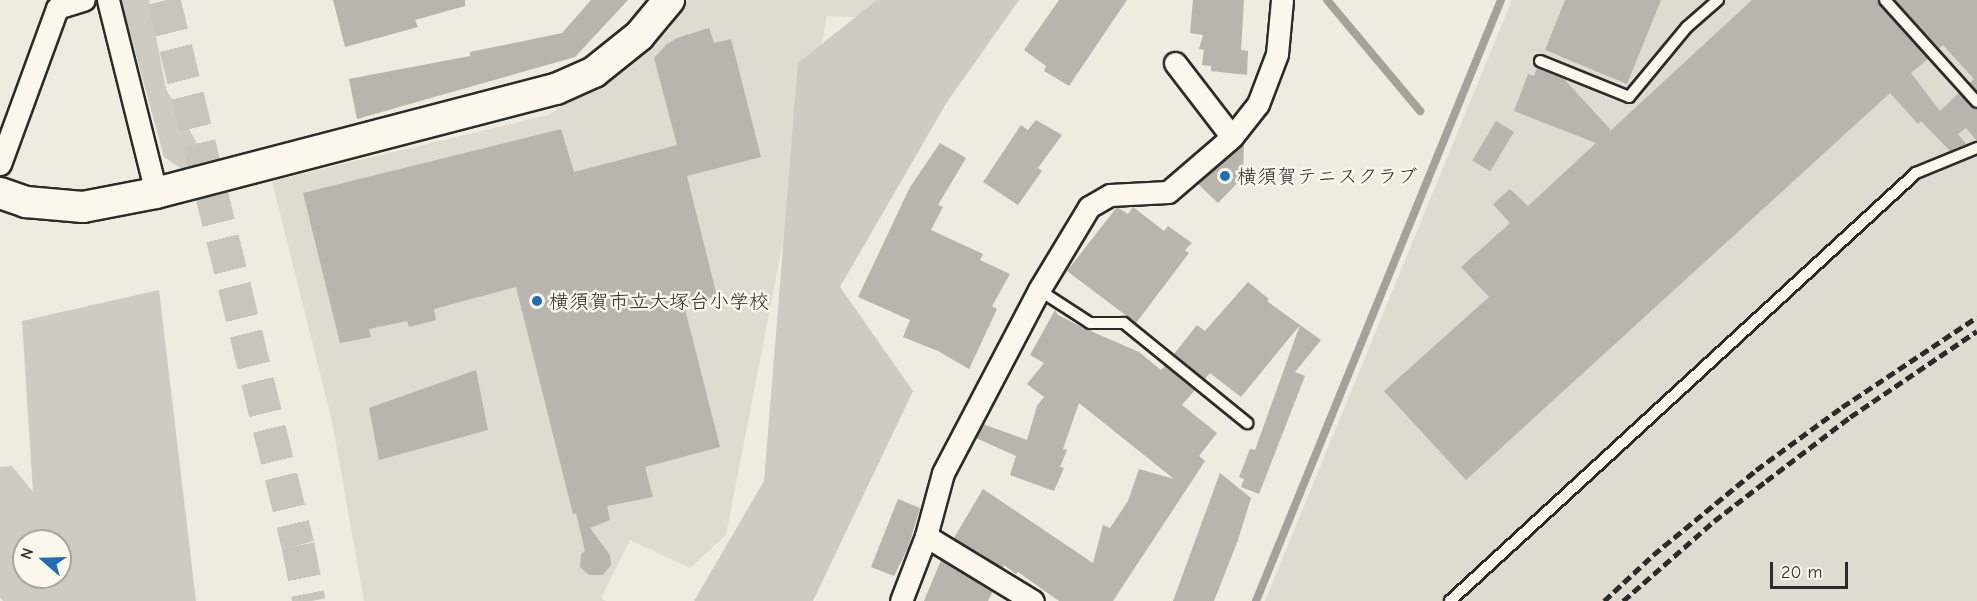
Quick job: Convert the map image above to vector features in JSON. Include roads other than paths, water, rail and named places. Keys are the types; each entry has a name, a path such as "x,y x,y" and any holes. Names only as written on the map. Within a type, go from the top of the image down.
{"street":[{"path":"0,164 57,8 84,0"},
{"path":"108,0 156,193"},
{"path":"0,193 26,202 83,207 156,193 556,89 594,72 639,36 669,0"},
{"path":"901,601 926,536 943,473 1039,290 1089,207 1110,195 1168,192 1232,137 1258,104 1277,54 1282,0"},
{"path":"1175,63 1232,137"},
{"path":"926,536 1033,601"}],"lane":[{"path":"1540,61 1629,97 1687,27 1718,0"},
{"path":"1885,0 1977,102"},
{"path":"1450,601 1916,173 1977,148"},
{"path":"1039,290 1090,323 1125,323 1247,423"}],"waterway":[{"path":"1327,0 1420,111"},
{"path":"1256,601 1501,0"}],"tunnel":[{"path":"164,0 298,545 309,601"}],"railway":[{"path":"1604,601 1653,555 1756,470 1842,407 1977,317"},
{"path":"1623,601 1714,521 1766,481 1850,417 1977,331"}],"place":[{"name":"横須賀テニスクラブ","path":"1225,176"},
{"name":"横須賀市立大塚台小学校","path":"537,301"}]}
